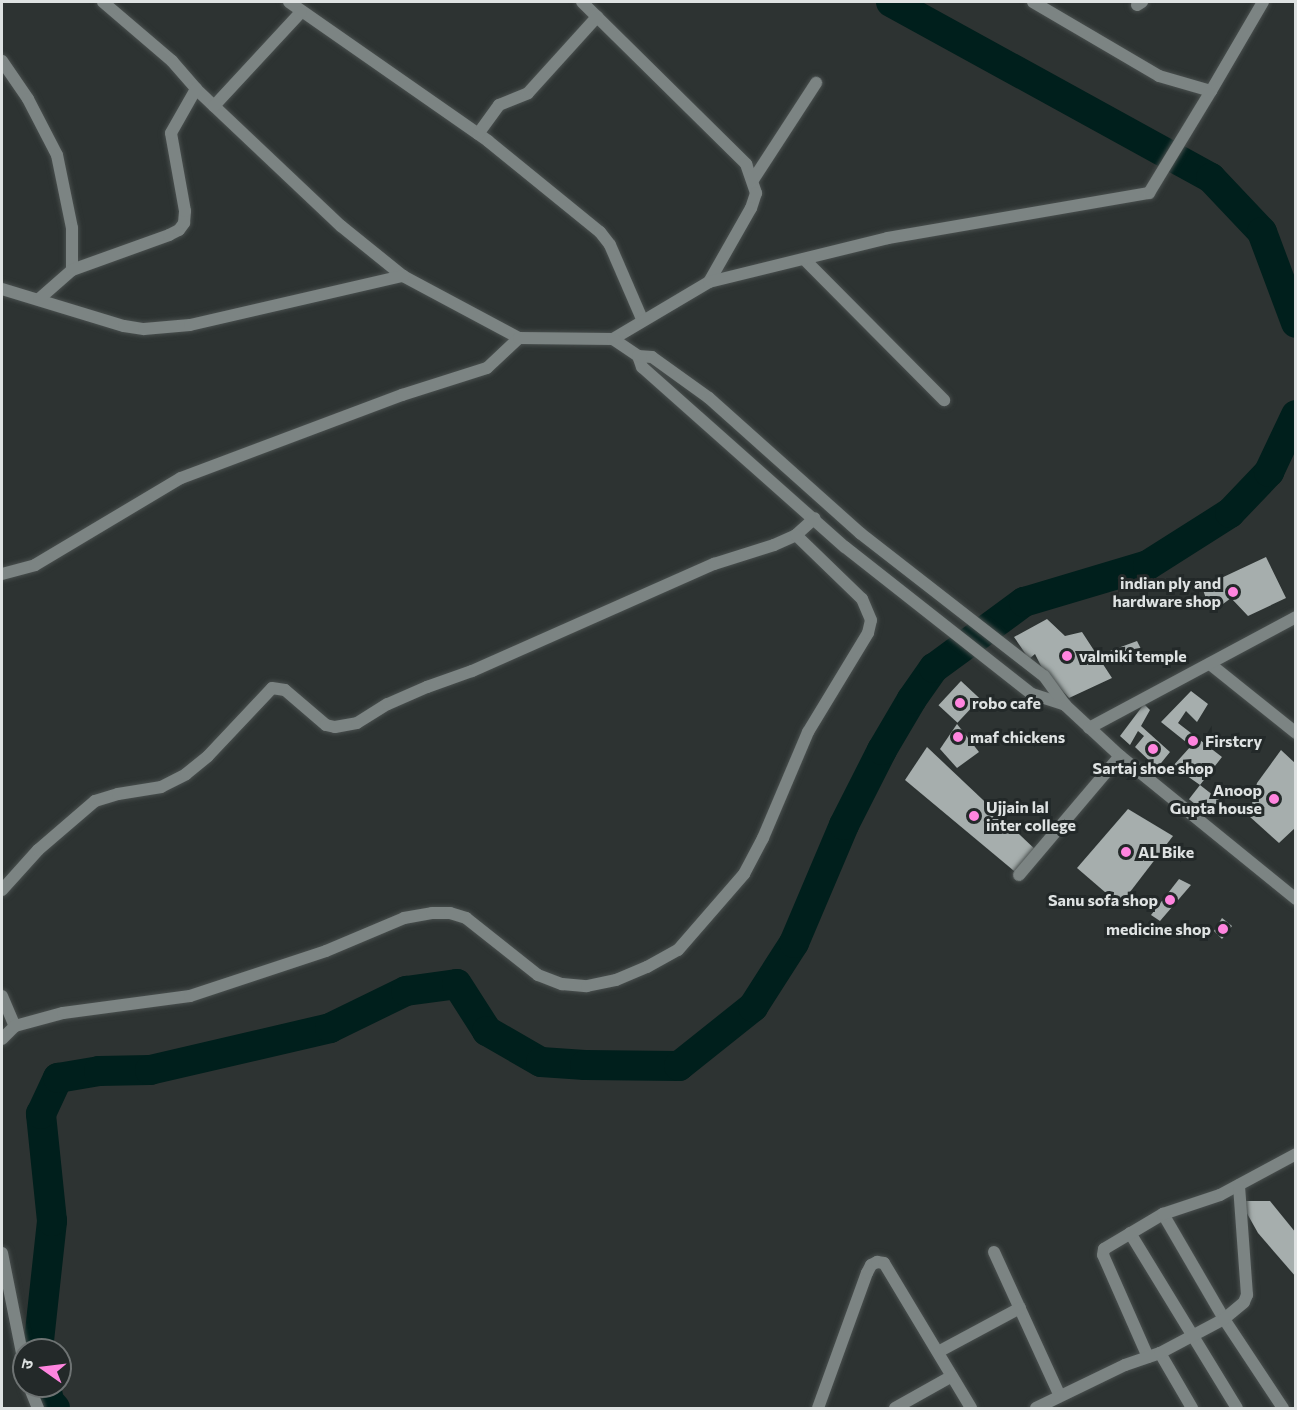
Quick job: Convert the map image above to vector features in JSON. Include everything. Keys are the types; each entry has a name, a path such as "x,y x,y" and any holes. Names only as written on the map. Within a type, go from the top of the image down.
{"street":[{"path":"103,2 172,61 196,88 341,226 403,276 519,338 613,339 638,356 652,357 710,398 860,533 1044,676 1065,705 1120,756 1296,898"},
{"path":"289,2 478,134 600,232 610,245 642,320"},
{"path":"582,2 746,164 756,193 751,208 709,282"},
{"path":"1033,2 1159,76 1211,92"},
{"path":"613,339 709,282 888,238 1149,193 1263,2"},
{"path":"214,105 301,12"},
{"path":"478,134 499,105 528,93 597,17"},
{"path":"2,61 28,99 57,155 72,228 72,270"},
{"path":"753,180 816,83"},
{"path":"39,299 72,270 169,236 184,223 185,211 171,133 196,88"},
{"path":"804,259 944,400"},
{"path":"2,289 124,326 144,329 190,325 403,276"},
{"path":"2,574 35,565 182,478 402,395 487,368 519,338"},
{"path":"638,356 642,368 845,547 1032,694 1065,705"},
{"path":"2,890 38,850 95,801 118,794 161,787 186,774 208,756 272,687 285,690 326,725 345,727 427,687 472,671 714,564 774,545 796,535 815,519"},
{"path":"2,1040 15,1026 63,1013 190,996 326,951 404,918 432,913 450,913 466,918 538,975 562,984 587,986 616,980 647,968 678,950 744,874 763,838 808,732 868,633 871,620 862,599 796,535"},
{"path":"1089,728 1296,617"},
{"path":"1210,664 1296,733"},
{"path":"1019,875 1120,756"},
{"path":"2,996 15,1026"},
{"path":"1192,1408 1154,1355 1103,1255 1106,1246 1163,1214 1220,1195 1296,1154"},
{"path":"1035,1408 1193,1336 1224,1319 1244,1302 1247,1295 1239,1185"},
{"path":"1163,1214 1224,1319 1283,1408"},
{"path":"1130,1233 1237,1408"},
{"path":"994,1252 1060,1396"},
{"path":"2,1253 19,1338"},
{"path":"818,1408 867,1273 871,1265 877,1262 884,1263 971,1408"},
{"path":"938,1352 1020,1308"},
{"path":"895,1408 952,1376"}],"building":[{"name":"indian ply and hardware shop","path":"1266,557 1286,598 1248,616 1231,598 1211,613 1202,587"},
{"name":"valmiki temple","path":"1047,619 1065,636 1082,632 1112,678 1069,698 1042,668 1035,654 1029,659 1014,637"},
{"path":"1137,641 1141,649 1115,661 1110,651"},
{"name":"robo cafe","path":"961,681 980,699 958,723 938,705"},
{"name":"Firstcry","path":"1191,691 1208,704 1197,722 1186,711 1178,723 1222,757 1200,785 1173,766 1191,746 1161,722"},
{"name":"Sartaj shoe shop","path":"1144,704 1150,710 1141,726 1170,752 1157,768 1135,747 1144,736 1138,731 1130,745 1120,736"},
{"name":"maf chickens","path":"957,724 979,752 957,768 940,749"},
{"name":"Ujjain lal inter college","path":"927,747 1038,852 1019,875 905,780"},
{"name":"Anoop Gupta house","path":"1281,750 1296,764 1296,827 1279,843 1249,816 1257,783"},
{"path":"1200,785 1219,800 1208,814 1189,799"},
{"name":"AL Bike","path":"1128,809 1173,836 1120,905 1077,868"},
{"name":"Sanu sofa shop","path":"1179,879 1191,885 1160,921 1151,915"},
{"name":"medicine shop","path":"1222,918 1232,926 1222,939 1214,931"},
{"path":"1240,1201 1270,1201 1296,1233 1296,1277 1258,1233"}],"waterway":[{"path":"891,2 1211,178 1262,232 1296,323"},
{"path":"39,1338 52,1221 41,1114 58,1078 99,1071 150,1070 330,1028 406,991 457,984 487,1031 541,1062 679,1066 753,1007 794,943 844,825 882,750 912,699 934,668 1024,602 1148,565 1230,513 1269,472 1296,415"},
{"path":"48,1398 55,1408"}],"place":[{"name":"indian ply and hardware shop","path":"1233,592"},
{"name":"valmiki temple","path":"1067,656"},
{"name":"robo cafe","path":"960,703"},
{"name":"maf chickens","path":"958,737"},
{"name":"Firstcry","path":"1193,741"},
{"name":"Sartaj shoe shop","path":"1153,749"},
{"name":"Anoop Gupta house","path":"1274,799"},
{"name":"Ujjain lal inter college","path":"974,816"},
{"name":"AL Bike","path":"1126,852"},
{"name":"Sanu sofa shop","path":"1170,900"},
{"name":"medicine shop","path":"1223,929"}]}
